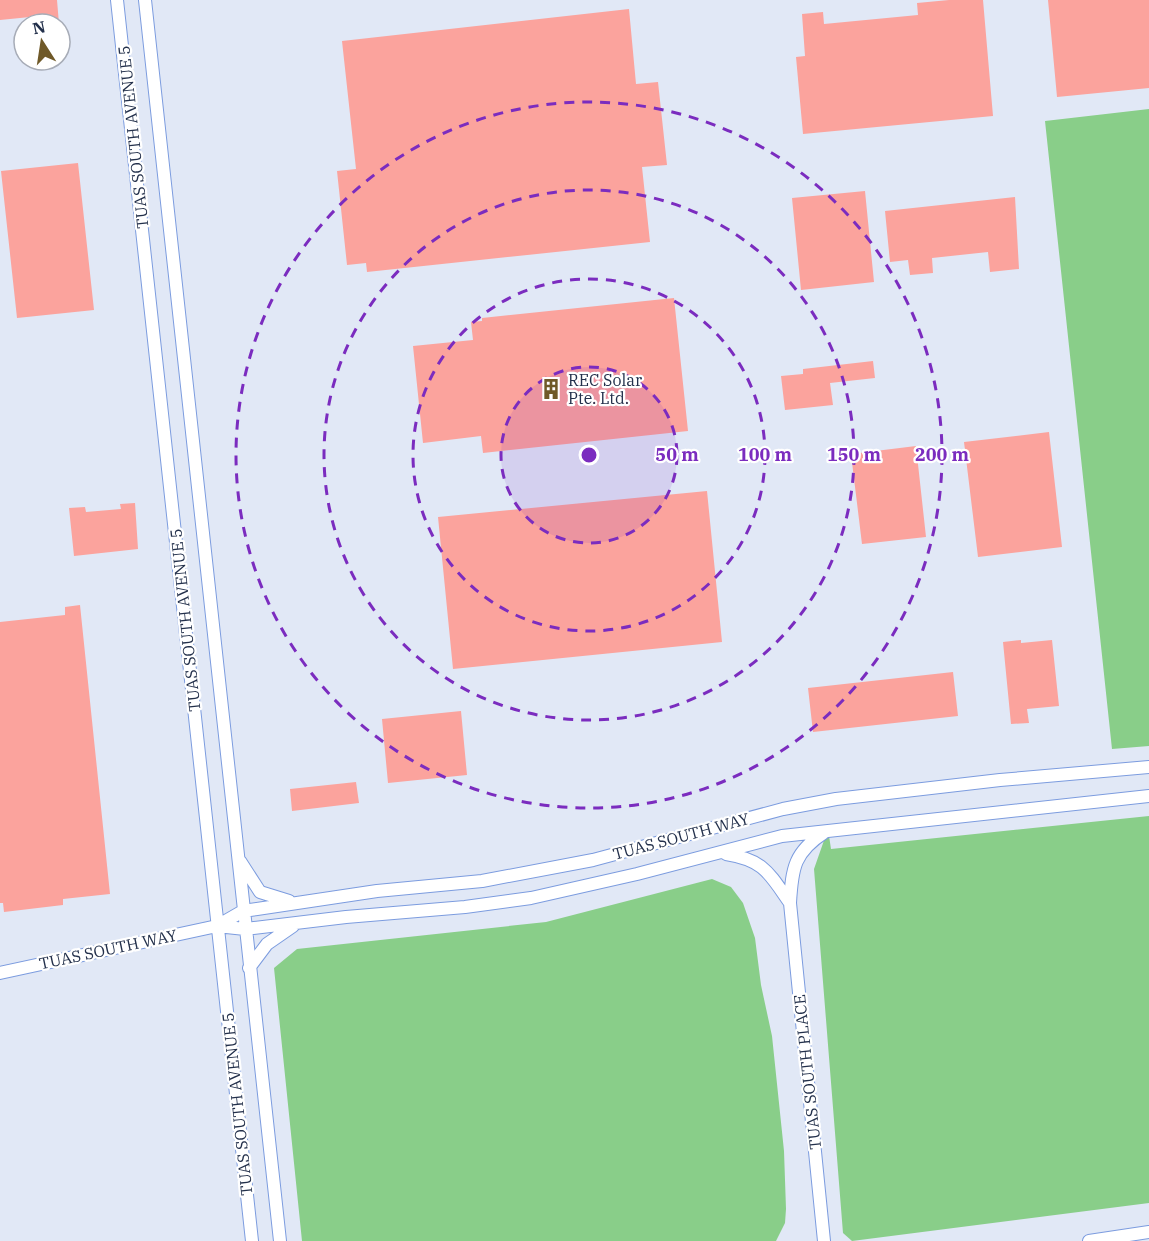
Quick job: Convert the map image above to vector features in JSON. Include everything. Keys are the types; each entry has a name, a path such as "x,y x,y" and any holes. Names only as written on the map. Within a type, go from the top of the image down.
{"street":[{"name":"TUAS SOUTH AVENUE 5","path":"117,0 252,1241"},
{"name":"TUAS SOUTH AVENUE 5","path":"145,0 170,209 249,968 280,1241"},
{"name":"TUAS SOUTH WAY","path":"0,973 217,926 243,911 377,891 482,881 593,860 783,809 836,799 1000,780 1149,767"},
{"name":"TUAS SOUTH WAY","path":"217,926 245,929 465,907 531,898 721,853 782,836 828,829 1149,796"},
{"name":"TUAS SOUTH PLACE","path":"824,1241 790,903 792,877 797,858 808,843 828,829"},
{"name":"TUAS SOUTH PLACE","path":"721,853 746,857 764,866 790,903"},
{"path":"238,858 260,892 299,903"},
{"path":"249,968 267,944 296,924"},
{"path":"1089,1241 1149,1232"}],"green space":[{"path":"1149,109 1149,746 1112,749 1045,121"},
{"path":"1149,816 1149,1203 852,1241 843,1233 814,869 828,829 831,849"},
{"path":"712,879 731,887 743,903 755,938 761,985 772,1036 784,1151 785,1223 776,1241 302,1241 274,968 297,949 546,922"}],"building":[{"path":"0,0 57,0 58,12 12,12 12,19 0,20"},
{"path":"983,0 993,116 803,134 796,57 805,56 802,14 823,12 824,24 918,15 917,3"},
{"path":"1048,0 1149,0 1149,88 1057,97"},
{"path":"629,9 636,84 658,82 667,165 642,167 650,242 367,272 366,263 347,265 337,171 356,169 342,41"},
{"path":"78,163 94,310 17,318 1,171"},
{"path":"865,191 874,282 801,290 792,198"},
{"path":"1015,197 1019,269 990,272 988,252 932,258 933,273 910,275 908,260 890,262 885,211"},
{"name":"REC Solar Pte. Ltd.","path":"674,298 688,431 483,453 481,436 423,443 413,346 473,340 471,322 482,321 482,318"},
{"path":"873,361 875,378 830,383 833,405 785,410 781,376 803,374 803,369"},
{"path":"1049,432 1062,547 978,557 964,442"},
{"path":"916,446 926,537 862,544 851,454"},
{"path":"707,491 722,642 453,669 438,517"},
{"path":"135,503 138,549 74,556 69,508 85,507 86,512 121,509 120,504"},
{"path":"80,605 110,894 63,899 63,905 4,912 3,903 0,903 0,622 65,615 65,607"},
{"path":"1021,640 1021,643 1052,640 1059,706 1027,709 1029,723 1011,724 1003,642"},
{"path":"953,672 958,716 813,732 808,688"},
{"path":"461,711 467,775 388,783 382,719"},
{"path":"356,782 359,803 292,811 290,789"}],"place":[{"name":"REC Solar Pte. Ltd.","path":"551,389"}]}
